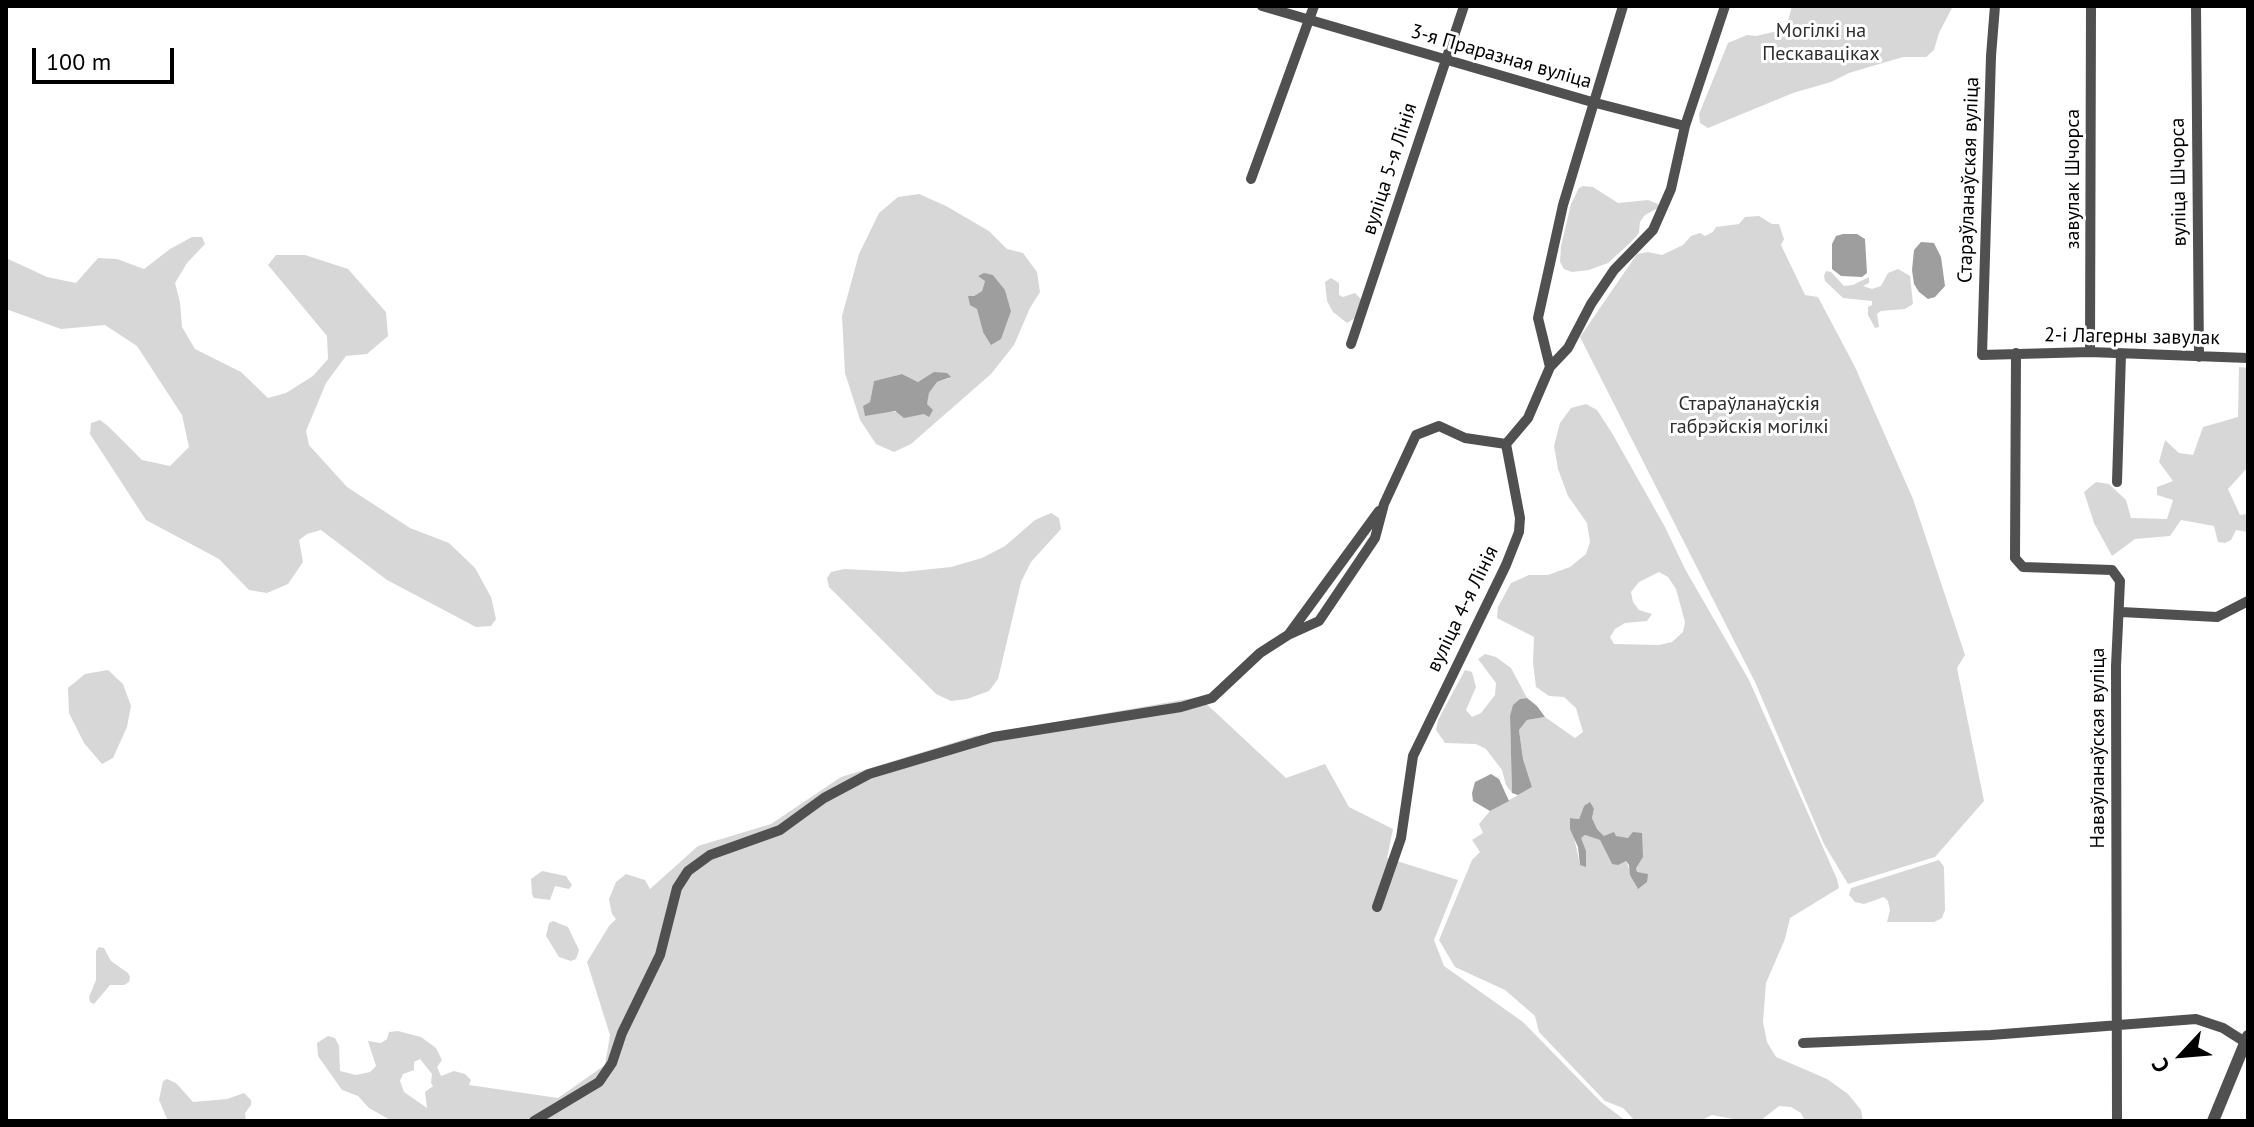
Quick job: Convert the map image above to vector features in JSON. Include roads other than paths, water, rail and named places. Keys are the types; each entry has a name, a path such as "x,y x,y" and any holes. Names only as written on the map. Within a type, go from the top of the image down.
{"street":[{"name":"3-я Праразная вуліца","path":"1262,6 1685,126"},
{"path":"1251,179 1314,6"},
{"name":"вуліца 5-я Лінія","path":"1351,344 1464,6"},
{"path":"1550,367 1538,318 1563,205 1623,6"},
{"path":"534,1121 599,1082 612,1063 622,1033 660,955 677,888 688,871 710,855 780,830 824,798 869,774 993,737 1181,707 1212,698 1260,653 1288,635 1319,621 1375,538 1384,504 1416,435 1439,426 1465,438 1506,444 1528,418 1550,367 1568,348 1591,304 1614,270 1653,230 1671,189 1685,126 1725,6"},
{"name":"Стараўланаўская вуліца","path":"1982,355 1995,6"},
{"name":"завулак Шчорса","path":"2090,352 2091,6"},
{"name":"вуліца Шчорса","path":"2196,6 2199,357"},
{"name":"2-і Лагерны завулак","path":"1982,355 2090,352 2248,358"},
{"name":"2-і Лагерны завулак","path":"2016,353 2017,563"},
{"path":"2117,482 2121,354"},
{"name":"вуліца 4-я Лінія","path":"1377,907 1401,838 1413,756 1519,532 1520,518 1506,444"},
{"path":"1288,635 1384,504"},
{"name":"Наваўланаўская вуліца","path":"2017,563 2023,567 2112,570 2120,581 2121,612 2116,666 2117,1121"},
{"path":"2121,612 2217,617 2248,601"},
{"path":"1803,1043 1975,1036 2196,1019 2247,1039 2213,1121"}],"park label":[{"name":"Могілкі на Пескаваціках","path":"1821,42"},
{"name":"Стараўланаўскія габрэйскія могілкі","path":"1749,416"}]}
